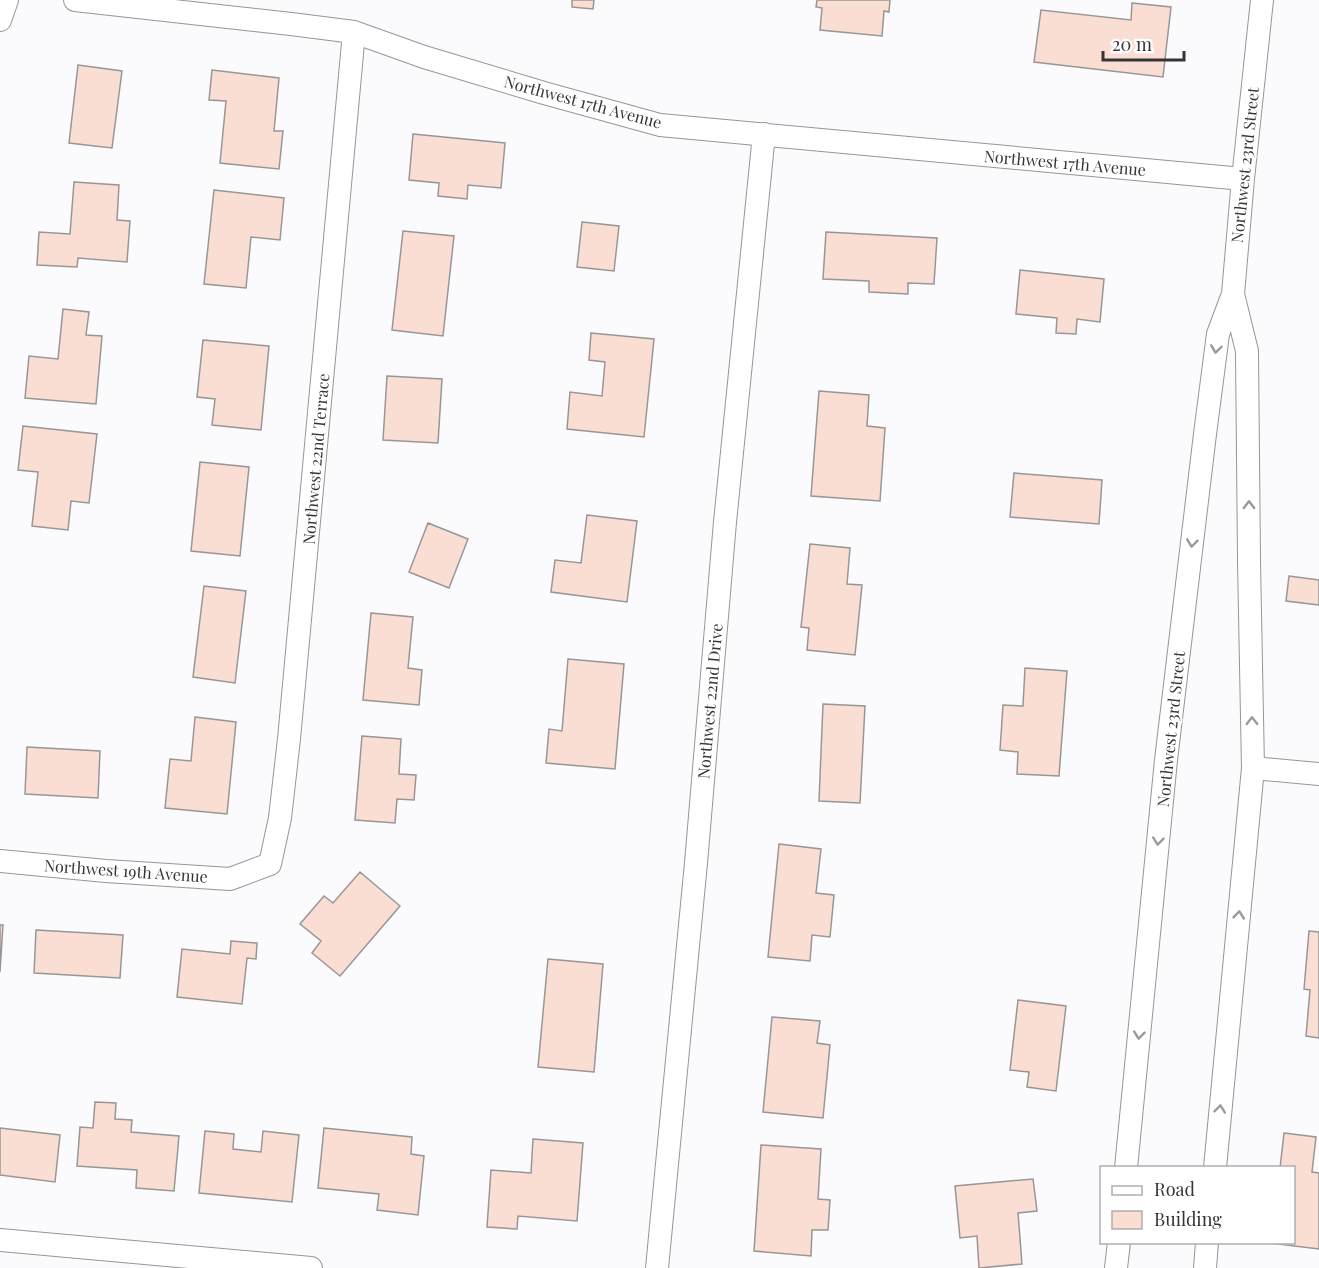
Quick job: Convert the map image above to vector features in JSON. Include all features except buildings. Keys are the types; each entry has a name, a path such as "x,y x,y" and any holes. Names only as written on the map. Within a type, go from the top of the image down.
{"street":[{"path":"0,20 6,0"},
{"name":"Northwest 17th Avenue","path":"75,0 354,32 424,57 660,125 1243,179"},
{"name":"Northwest 23rd Street","path":"1126,1166 1166,760 1218,334 1233,294 1262,0"},
{"name":"Northwest 22nd Terrace","path":"251,871 270,864 280,818 291,727 354,32"},
{"name":"Northwest 22nd Drive","path":"657,1268 695,875 725,522 764,134"},
{"name":"Northwest 23rd Street","path":"1215,1166 1253,768 1247,351 1233,294"},
{"path":"1253,768 1319,774"},
{"name":"Northwest 19th Avenue","path":"0,861 230,879 251,871"},
{"path":"0,1240 311,1268"},
{"path":"1116,1268 1119,1244"},
{"path":"1205,1268 1207,1244"}]}
